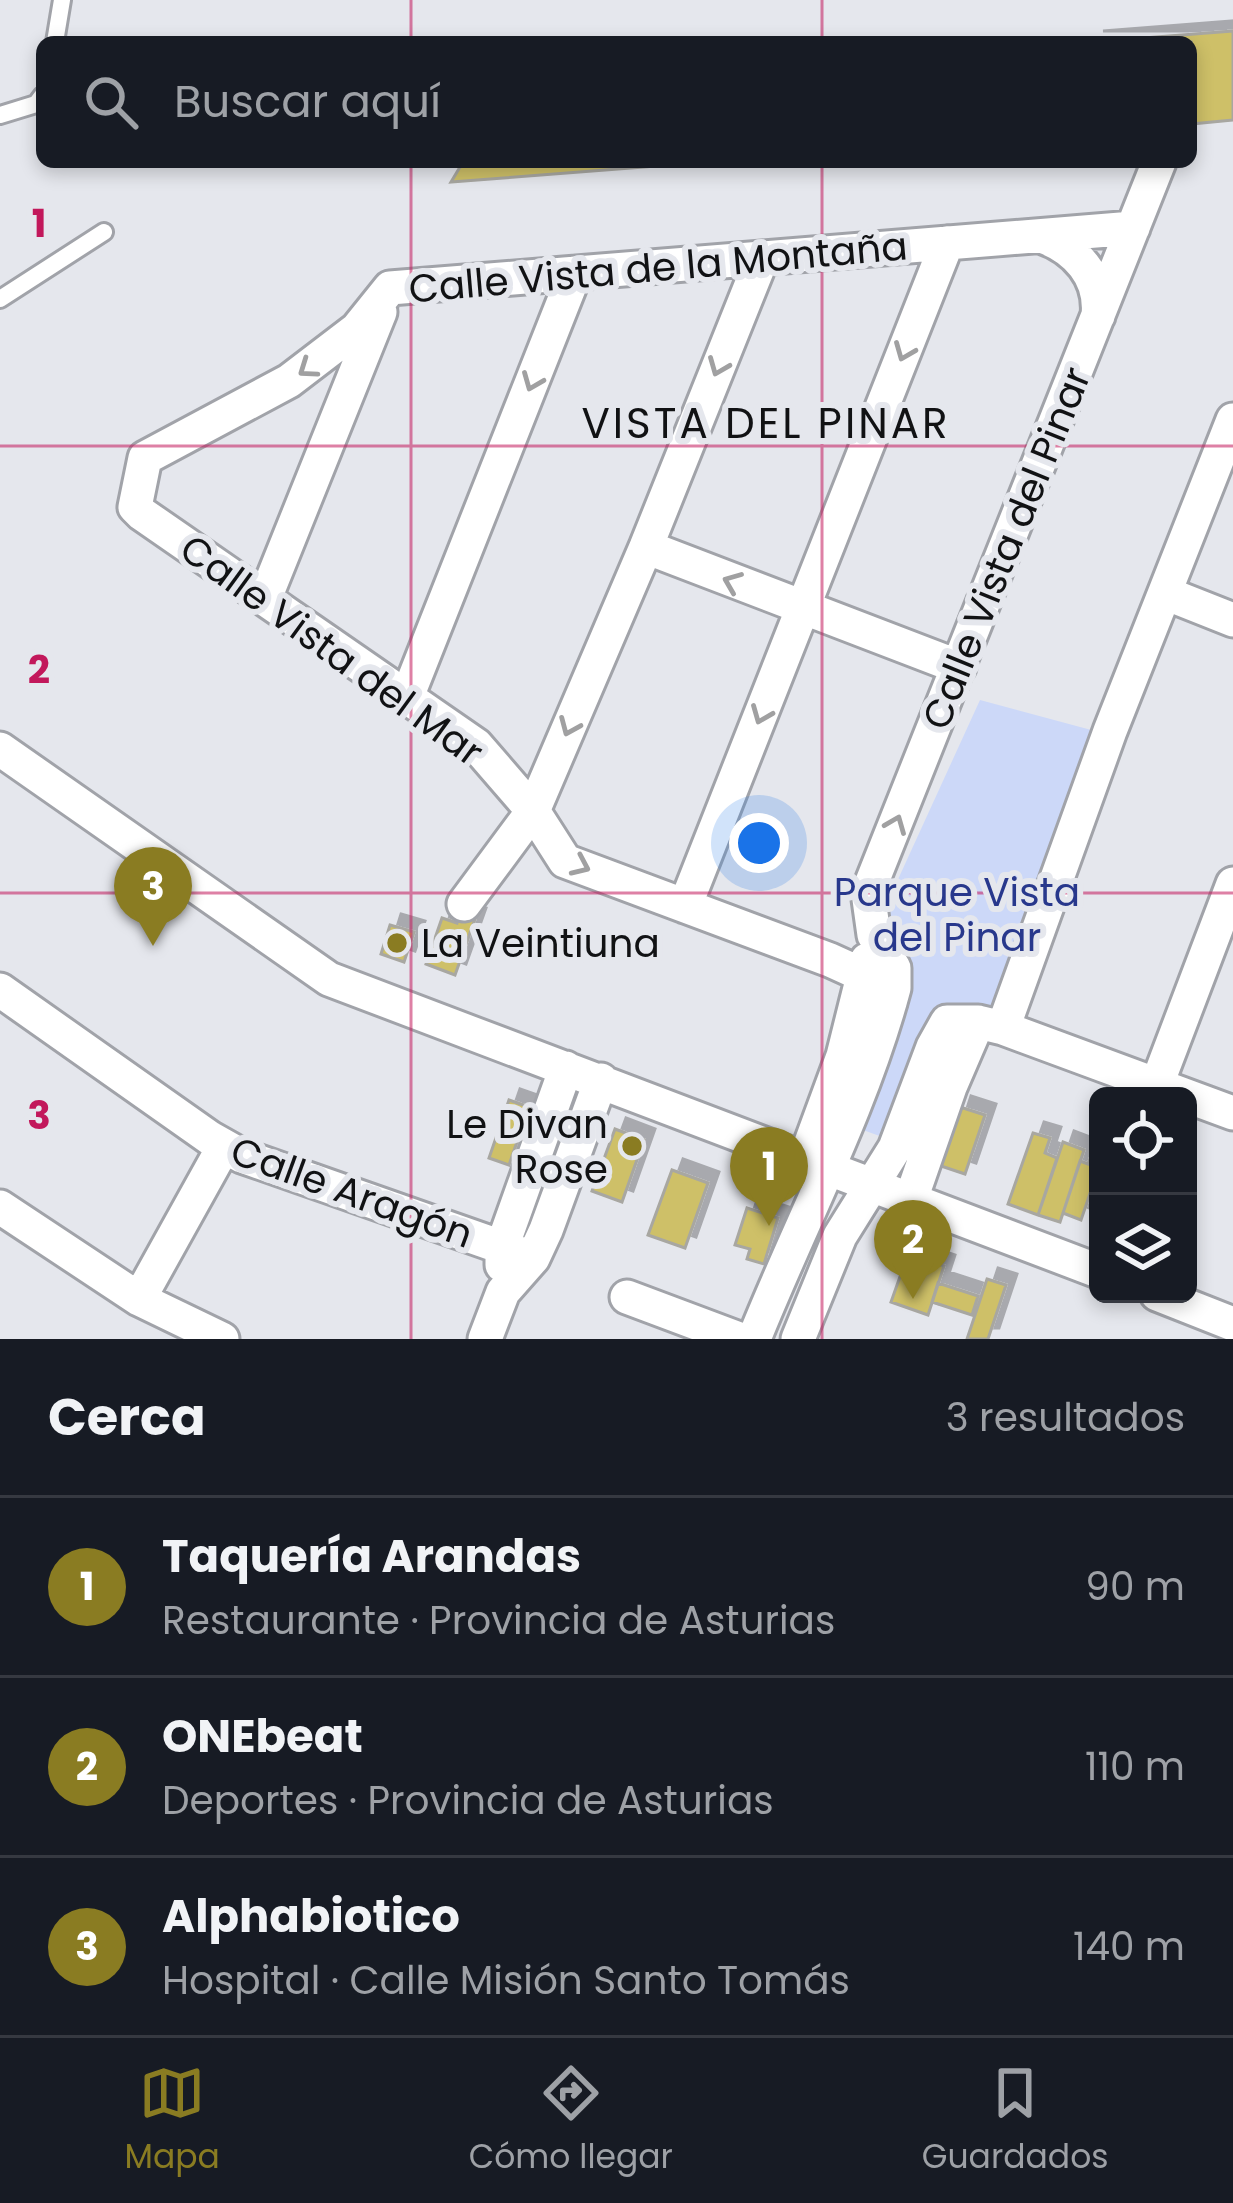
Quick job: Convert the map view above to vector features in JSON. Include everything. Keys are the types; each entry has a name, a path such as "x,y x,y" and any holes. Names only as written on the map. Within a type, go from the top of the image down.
{"street":[{"name":"Calle Vista del Pinar","path":"816,1163 890,1003 894,968 874,935 868,892 1157,168"},
{"name":"Calle Vista de la Montaña","path":"136,507 142,466 152,452 290,382 357,329 390,288 1133,228"},
{"path":"1040,236 1064,246 1085,266 1099,301 1097,318"},
{"path":"685,907 947,243"},
{"path":"464,904 532,811 646,547 761,258"},
{"path":"407,698 575,273"},
{"path":"265,598 390,288"},
{"path":"911,1199 950,1087 991,1024 1233,420"},
{"name":"Calle Vista del Mar","path":"136,507 476,745 532,811 565,861 862,975 890,1003"},
{"path":"646,547 959,667"},
{"path":"1165,593 1233,620"},
{"path":"0,748 329,979 1089,1268"},
{"path":"1157,1084 1233,884"},
{"name":"Calle Vista del Pinar","path":"816,1163 874,935"},
{"name":"Calle Aragón","path":"0,990 242,1156 518,1252"},
{"path":"798,1339 840,1236 895,1148 947,1022 991,1024 1233,1113"},
{"path":"518,1252 566,1068"},
{"path":"485,1339 518,1252 601,1080"},
{"path":"139,1299 224,1146"},
{"path":"754,1339 800,1226 816,1163"},
{"path":"0,1207 139,1299 222,1339"},
{"path":"627,1297 691,1330 739,1339"},
{"path":"1179,1303 1233,1324"}],"lane":[{"path":"56,36 62,0"},
{"path":"0,115 36,104"},
{"path":"0,299 104,232"}],"green space":[{"name":"Parque Vista del Pinar","path":"980,700 1095,731 992,1018 888,1139 849,1125 910,998 904,959 887,933 884,910"}],"building":[{"path":"1233,31 1233,120 1197,123 1197,36 1169,36"},
{"path":"459,168 631,168 451,182"},
{"path":"460,914 475,919 455,975 426,964 442,918 457,923"},
{"name":"La Veintiuna","path":"390,925 414,932 404,962 381,954"},
{"path":"509,1100 529,1107 509,1165 489,1158"},
{"path":"960,1107 985,1115 965,1174 941,1166"},
{"path":"615,1129 644,1140 622,1202 592,1191"},
{"path":"1033,1133 1050,1138 1045,1153 1057,1158 1038,1215 1008,1204"},
{"path":"1063,1142 1084,1150 1060,1222 1038,1215"},
{"path":"1080,1161 1088,1164 1089,1196 1081,1220 1063,1213"},
{"path":"672,1170 708,1183 685,1248 648,1235"},
{"path":"747,1208 778,1218 764,1264 747,1259 750,1249 735,1245"},
{"path":"908,1254 944,1266 928,1315 891,1302"},
{"path":"987,1279 1006,1285 988,1339 967,1339"},
{"path":"938,1283 978,1296 972,1315 932,1302"}],"place":[{"name":"La Veintiuna","path":"397,943"},
{"name":"Alphabiotico","path":"153,946"},
{"name":"Le Divan Rose","path":"632,1146"},
{"name":"Taquería Arandas","path":"769,1226"},
{"name":"ONEbeat","path":"913,1299"}],"district":[{"name":"VISTA DEL PINAR","path":"766,423"}]}
